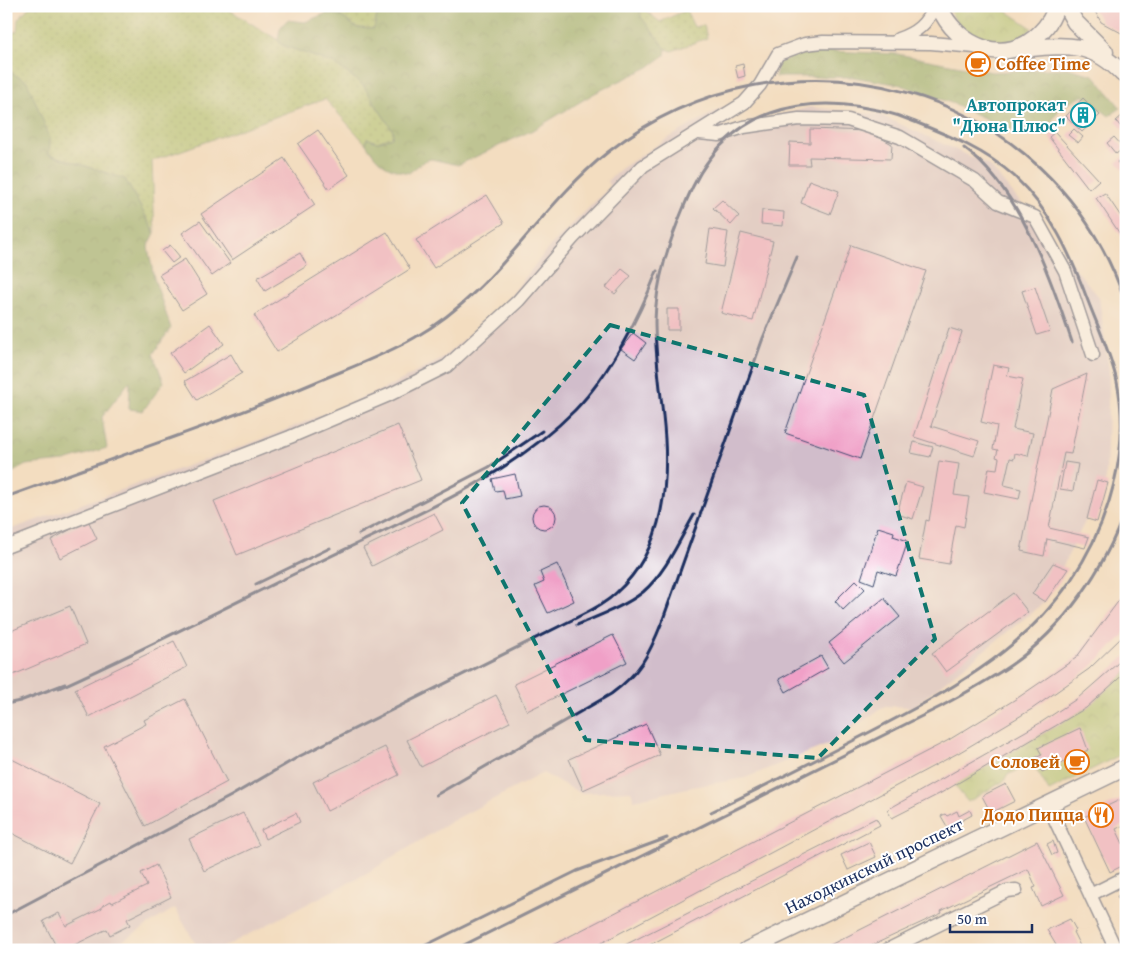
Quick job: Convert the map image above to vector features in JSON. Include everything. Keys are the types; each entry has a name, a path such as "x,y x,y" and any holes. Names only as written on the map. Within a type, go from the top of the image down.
{"main road":[{"path":"940,6 948,24 954,31 961,38 980,48 1001,50 1077,46 1103,56 1125,76"},
{"path":"1001,50 1019,46 1034,38 1046,26 1056,6"},
{"path":"1066,6 1075,22 1125,76"},
{"name":"Находкинский проспект","path":"747,950 1126,767"}],"street":[{"path":"881,42 910,35 926,21 934,6"},
{"path":"6,547 290,438 389,395 447,366 518,301 573,238 643,166 699,133 744,103 760,85 778,54 805,44 932,42 980,48"},
{"path":"699,133 719,135 744,127 799,119 848,120 900,137 975,181 998,202 1034,217 1064,271 1093,355"},
{"path":"1048,805 1116,950"},
{"path":"1090,894 1126,877"},
{"path":"887,950 1007,891 1016,890"}],"highlighted area":[{"path":"610,325 864,395 935,639 818,758 586,740 462,503"}],"shaded area":[{"path":"723,107 727,114 718,142 755,122 810,107 880,115 989,165 1099,297 1109,371 1106,479 1045,602 913,707 885,706 827,745 745,778 634,800 631,791 580,793 543,773 452,821 369,872 218,950 199,950 175,908 108,950 6,950 6,531 271,436 388,387 440,360 501,308 550,246 610,187 607,181 622,168 665,140"}],"green space":[{"path":"30,6 223,6 278,40 282,45 335,64 363,85 393,131 392,137 377,142 367,138 366,144 325,99 152,161 155,233 125,179 49,154 50,138 6,70 6,35 17,31 18,19"},
{"path":"326,6 376,6 377,15 374,29 357,28 339,15 327,13"},
{"path":"376,6 639,6 641,17 666,49 665,55 649,67 595,93 533,130 458,165 431,159 424,161 409,173 394,170 379,161 366,144 367,138 377,142 392,137 393,131 363,85 335,64 282,45 278,40 280,28 287,20 305,22 327,13 339,15 357,28 374,29 377,15"},
{"path":"639,6 645,6 646,11 660,22 686,10 694,27 704,25 707,38 672,51 666,49 641,17"},
{"path":"948,6 999,6 1032,28 1016,40 995,42 984,40 965,31 958,24"},
{"path":"831,51 897,54 992,72 1067,68 1094,75 1121,108 1109,116 1083,96 1060,108 1043,135 1005,128 954,104 901,85 853,77 775,77 778,63 804,54"},
{"path":"6,70 27,81 50,138 49,154 125,179 155,233 148,247 154,278 171,328 153,354 164,382 143,411 129,409 130,381 102,417 107,448 65,461 26,465 6,476"},
{"path":"1126,672 1126,752 1049,791 1033,764 1007,775 1004,781 968,802 954,785 1086,708"}],"building":[{"path":"1092,6 1126,6 1125,35 1101,22"},
{"path":"743,64 745,76 738,78 735,66"},
{"name":"Автопрокат \"Дюна Плюс\"","path":"1083,98 1100,115 1082,132 1066,116"},
{"path":"1123,115 1126,118 1126,133 1116,121"},
{"path":"810,129 868,131 892,144 891,159 809,157 810,165 789,165 790,142 810,143"},
{"path":"1074,129 1083,137 1078,143 1068,135"},
{"path":"318,130 349,175 329,189 298,144"},
{"path":"1055,132 1099,180 1089,189 1049,137"},
{"path":"1114,137 1124,148 1116,154 1107,143"},
{"path":"1126,155 1126,172 1117,162"},
{"path":"284,158 315,205 232,260 201,214"},
{"path":"809,180 839,191 830,214 801,203"},
{"path":"1105,193 1126,224 1126,243 1096,198"},
{"path":"487,195 504,223 434,268 416,240"},
{"path":"722,200 739,216 731,225 713,208"},
{"path":"762,210 784,212 783,226 761,224"},
{"path":"200,221 230,263 212,276 182,233"},
{"path":"710,229 728,232 723,267 705,264"},
{"path":"387,232 410,269 277,352 254,315"},
{"path":"741,233 773,241 753,321 721,313"},
{"path":"170,245 180,257 172,263 162,251"},
{"path":"851,245 926,271 860,459 785,433"},
{"path":"300,253 307,266 265,291 257,278"},
{"path":"185,259 207,294 182,310 159,275"},
{"path":"622,269 631,276 615,294 606,287"},
{"path":"1035,287 1050,331 1037,335 1022,291"},
{"path":"667,309 679,309 679,330 667,330"},
{"path":"210,324 224,344 184,373 170,353"},
{"path":"949,328 962,332 931,426 979,441 974,456 914,437"},
{"path":"633,333 646,343 635,359 621,349"},
{"path":"231,354 242,373 197,400 185,381"},
{"path":"993,365 1009,368 1007,376 1023,379 1013,429 1033,433 1028,456 1015,453 1014,459 1010,458 1004,485 1021,489 1019,499 984,492 989,468 997,469 999,458 996,457 998,450 993,449 997,426 981,422"},
{"path":"1087,374 1071,454 1064,453 1049,528 1089,537 1085,548 1047,539 1044,556 1021,551 1053,389"},
{"path":"398,425 421,480 237,555 214,501"},
{"path":"914,442 933,447 930,457 911,453"},
{"path":"939,461 959,464 954,495 969,497 964,527 956,525 949,564 919,559 926,520 929,521"},
{"path":"1065,462 1078,464 1073,491 1060,489"},
{"path":"515,474 520,496 505,499 503,490 495,491 492,479"},
{"path":"1097,480 1108,483 1097,522 1087,519"},
{"path":"906,482 923,487 913,519 897,514"},
{"path":"544,505 549,506 555,512 555,522 549,528 544,529 539,528 533,522 532,517 533,512 539,506"},
{"path":"434,513 443,530 372,566 363,548"},
{"path":"88,520 97,539 60,558 51,540"},
{"path":"878,527 894,532 893,536 908,541 896,576 878,570 874,584 861,579"},
{"path":"1053,563 1068,569 1045,602 1032,594"},
{"path":"557,564 574,601 548,613 535,586 544,582 540,572"},
{"path":"856,580 865,589 843,610 835,601"},
{"path":"1126,591 1126,630 1122,637 1089,669 1032,709 960,752 588,950 543,950 947,741 1019,697 1076,658"},
{"path":"1013,593 1028,612 946,672 932,653"},
{"path":"884,598 900,617 844,662 829,643"},
{"path":"70,606 86,644 6,678 6,633"},
{"path":"613,635 627,662 527,711 514,684"},
{"path":"174,641 187,667 89,717 75,689"},
{"path":"821,656 828,668 786,692 779,679"},
{"path":"1126,656 1126,672 1086,708 941,793 892,818 887,810 1040,723 1078,698"},
{"path":"496,695 510,722 421,767 407,740"},
{"path":"185,699 227,782 145,826 104,746 146,724 144,720"},
{"path":"646,724 660,755 583,790 569,759"},
{"path":"1080,728 1088,750 1042,772 1035,758 1042,755 1038,748"},
{"path":"385,747 399,775 327,811 313,782"},
{"path":"6,756 100,804 70,863 6,830"},
{"path":"1006,784 1015,801 991,813 982,796"},
{"path":"1126,797 1126,824 1116,829 1126,850 1126,864 1110,872 1084,817"},
{"path":"970,810 972,815 948,828 941,816 945,814 947,816 957,811 959,816"},
{"path":"243,813 259,845 204,871 189,839"},
{"path":"296,813 300,822 265,839 261,830"},
{"path":"876,818 880,825 640,950 615,950"},
{"path":"1037,841 1064,895 1041,906 1033,888 1036,887 1028,869 941,911 942,913 862,950 820,950"},
{"path":"1053,841 1057,853 1052,855 1047,844"},
{"path":"869,842 876,857 848,870 841,855"},
{"path":"156,865 171,897 127,919 130,925 110,935 107,929 64,950 58,950 43,921 59,913 66,926 102,908 102,906 111,901 112,903 147,886 141,873"},
{"path":"1126,892 1126,914 1117,896"},
{"path":"1070,919 1076,930 1073,932 1082,950 1059,950 1047,930"}],"railway":[{"path":"6,497 240,413 366,362 414,338 444,319 470,297 494,273 559,198 582,174 608,152 679,109 755,85 832,80 908,93 978,122 1040,168 1090,229 1126,304"},
{"path":"6,915 231,796 300,756 589,611 616,593 633,575 645,555 655,534 661,511 666,463 656,345 656,306 661,276 669,247 685,204 699,175 718,149 729,138 742,128 771,113 788,108 825,104 862,107 881,111 941,133 979,151 1014,176 1027,189 1049,218 1074,266 1108,351 1117,382 1121,407 1121,433 1114,485 1096,535 1071,580 1029,630 1004,651 952,687 895,719 711,812"},
{"path":"964,148 984,166 1002,187 1031,236 1054,290 1072,342"},
{"path":"436,795 611,694 629,679 648,654 662,622 763,338 797,257"},
{"path":"59,688 453,497 518,457 548,435 575,410 600,380 642,307 657,271"},
{"path":"359,534 489,467 542,431"},
{"path":"454,950 942,706 1003,671 1048,633 1080,596 1107,553 1126,508"},
{"path":"577,625 619,607 643,592 665,566 694,515"},
{"path":"256,584 330,548"},
{"path":"6,704 20,701 65,684"},
{"path":"416,950 577,871 667,838"}],"place":[{"name":"Coffee Time","path":"978,64"},
{"name":"Автопрокат \"Дюна Плюс\"","path":"1083,115"},
{"name":"Соловей","path":"1077,762"},
{"name":"Додо Пицца","path":"1101,815"}]}
